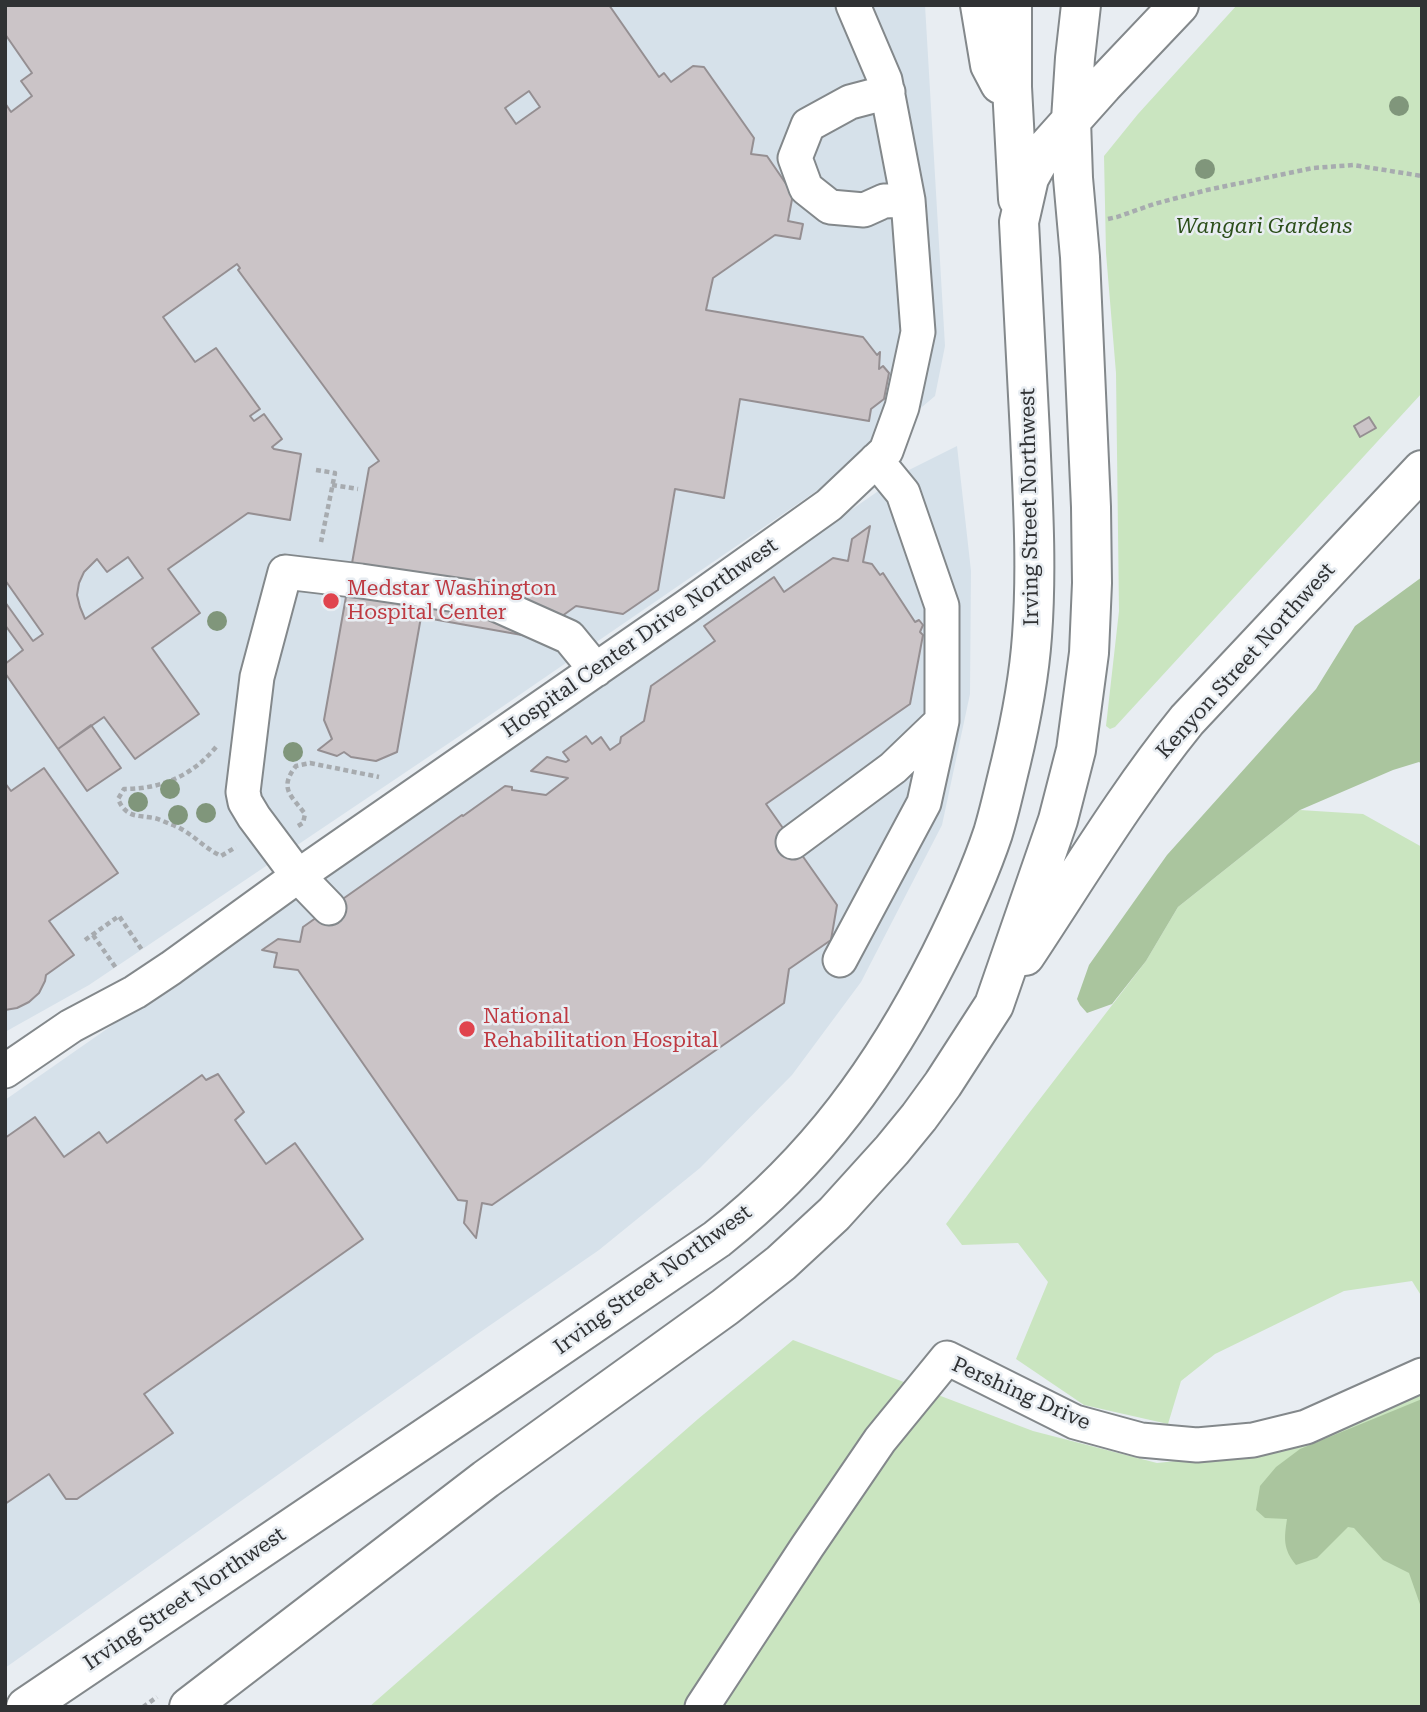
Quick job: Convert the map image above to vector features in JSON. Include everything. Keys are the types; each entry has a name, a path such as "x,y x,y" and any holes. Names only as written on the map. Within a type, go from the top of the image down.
{"main road":[{"path":"980,5 990,65 1013,110"},
{"path":"1012,5 1013,110 1019,222"},
{"path":"189,1707 486,1479 735,1300 781,1263 834,1214 892,1150 919,1117 994,1005 1058,820 1076,750 1089,653 1091,507 1071,120 1081,5"},
{"name":"Irving Street Northwest","path":"26,1707 717,1239 746,1216 801,1163 846,1111 883,1058 930,976 981,867 1004,790 1024,702 1032,637 1034,565 1019,222 1025,192 1044,151 1180,5"},
{"name":"Kenyon Street Northwest","path":"994,1005 1157,757 1221,682 1422,470"}],"street":[{"name":"Hospital Center Drive Northwest","path":"5,1071 71,1026 135,992 596,670 829,505 886,451 902,407 918,332 908,200 888,92 853,5"},
{"path":"888,92 796,119 794,158 806,188 830,207 858,219 884,201 908,200"},
{"path":"840,960 924,803 942,721 942,607 902,493 876,460"},
{"path":"329,908 298,876 254,817 245,802 243,792 257,677 285,572 484,599 569,637 596,670"},
{"path":"793,842 893,768 942,721"},
{"name":"Pershing Drive","path":"702,1707 880,1440 947,1358 1075,1422 1141,1440 1197,1445 1253,1440 1306,1427 1422,1375"}],"path":[{"path":"1107,219 1207,190 1313,168 1353,165 1422,176"},
{"path":"316,470 335,473 321,542"},
{"path":"332,485 358,489"},
{"path":"220,742 203,762 171,782 124,789 118,799 122,808 130,814 176,825 221,856 245,841"},
{"path":"296,827 303,823 305,814 290,797 286,787 296,766 310,763 379,777"},
{"path":"85,940 119,916 144,953"},
{"path":"93,934 118,972"}],"shaded area":[{"name":"Medstar Washington Hospital Center","path":"5,5 925,5 945,346 935,396 850,468 464,733 89,985 5,1032"},
{"name":"National Rehabilitation Hospital","path":"957,446 971,571 970,694 942,825 861,982 792,1075 700,1168 599,1250 5,1668 5,1100 907,471"}],"green space":[{"name":"Wangari Gardens","path":"1237,5 1422,5 1422,393 1115,727 1110,729 1106,726 1119,611 1116,373 1106,253 1104,156 1138,114"},
{"path":"1422,577 1422,764 1419,762 1393,770 1300,810 1178,907 1146,961 1112,1004 1087,1013 1077,999 1089,965 1167,855 1316,689 1355,626"},
{"path":"1300,810 1363,814 1422,847 1422,1297 1412,1281 1344,1291 1215,1354 1181,1381 1168,1424 1084,1405 1016,1359 1048,1282 1018,1243 962,1245 946,1224 1146,961 1178,907"},
{"path":"793,1340 1033,1431 1157,1463 1278,1450 1422,1391 1422,1707 369,1707 698,1419"},
{"path":"1422,1399 1422,1610 1409,1573 1383,1560 1354,1528 1348,1527 1317,1558 1296,1565 1286,1544 1287,1519 1265,1518 1256,1510 1260,1486 1276,1467 1300,1449"}],"building":[{"name":"Medstar Washington Hospital Center","path":"5,5 609,5 659,77 664,73 671,82 693,66 704,67 754,138 751,154 767,156 793,194 788,221 803,224 800,239 775,235 713,278 706,310 863,337 877,355 880,352 879,369 883,366 889,373 884,399 871,409 869,421 740,399 724,498 675,489 658,590 623,614 576,606 533,637 421,617 397,752 376,761 351,757 344,752 337,756 318,750 332,739 324,720 369,468 379,461 238,270 240,268 237,264 163,317 195,362 216,348 260,409 250,416 254,421 264,414 282,439 272,447 274,449 301,454 290,520 248,513 168,569 200,613 152,648 199,714 135,759 104,717 58,749 5,673 5,664 23,650 5,625 5,602 33,641 43,634 5,580 5,103 11,112 32,96 21,81 32,73 5,34","holes":["529,91 540,107 516,124 505,108","128,557 143,578 85,619 77,595 84,572 97,559 107,572"]},
{"path":"1369,417 1376,428 1360,437 1354,426"},
{"path":"870,526 863,562 872,564 880,575 883,573 915,622 919,620 923,625 910,704 766,804 837,905 831,940 789,969 784,1003 492,1205 482,1203 476,1238 464,1223 467,1201 458,1200 298,970 274,967 277,953 262,950 278,939 300,942 303,927 505,786 512,787 512,790 546,795 568,778 531,771 547,757 566,762 569,760 563,752 586,736 592,744 601,737 610,750 620,743 621,737 644,721 651,686 715,641 704,626 774,577 784,592 833,558 848,561 852,539"},
{"path":"91,725 121,768 87,791 58,749"},
{"path":"44,768 118,873 49,921 74,955 46,975 39,993 29,1002 5,1010 5,783 11,791"},
{"path":"218,1074 244,1112 235,1120 266,1164 295,1143 363,1239 144,1394 173,1433 77,1499 66,1499 49,1474 5,1504 5,1138 35,1117 64,1157 99,1132 107,1143 202,1075 206,1080"}],"place":[{"name":"Medstar Washington Hospital Center","path":"331,601"},
{"name":"National Rehabilitation Hospital","path":"467,1029"}]}
